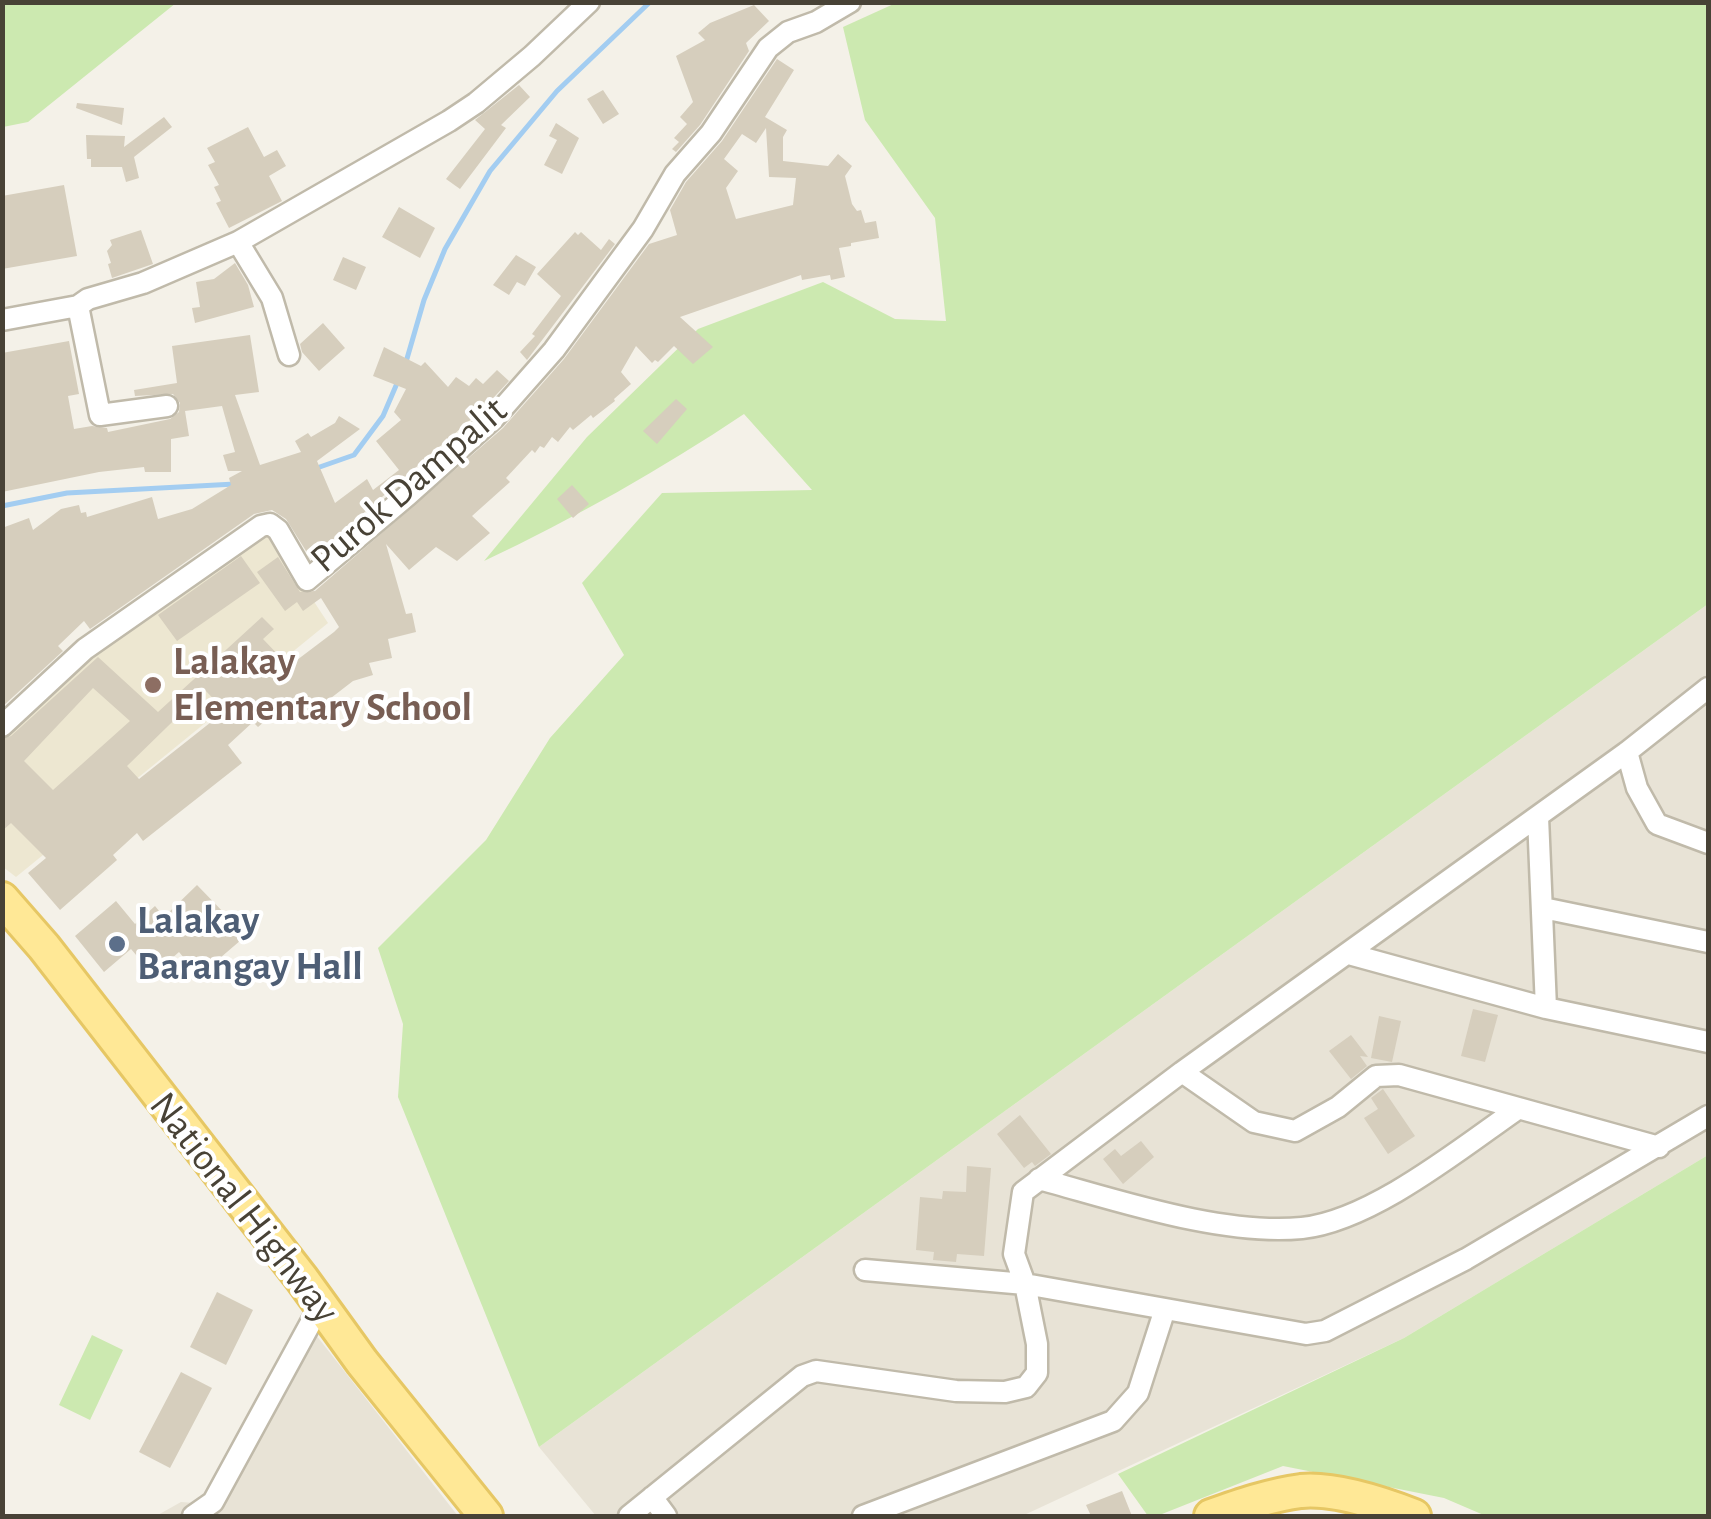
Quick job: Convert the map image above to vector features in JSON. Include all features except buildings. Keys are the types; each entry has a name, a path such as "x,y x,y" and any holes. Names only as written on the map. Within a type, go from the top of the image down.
{"main road":[{"name":"National Highway","path":"2,899 44,947 362,1362 486,1516"},
{"path":"1211,1516 1303,1491 1369,1501 1414,1516"}],"street":[{"path":"2,320 78,306 238,242 476,103 589,2"},
{"name":"Purok Dampalit","path":"2,726 85,649 261,526 270,524 278,530 307,580 408,496 494,418 554,350 643,230 674,174 711,133 768,48 788,32 816,22 850,2"},
{"path":"238,242 272,298 289,355"},
{"path":"78,306 100,415 167,406"},
{"path":"629,1516 802,1376 816,1371 956,1391 1005,1392 1026,1387 1037,1373 1025,1284 1014,1254 1023,1192 1182,1072 1538,817 1708,688"},
{"path":"1626,752 1638,788 1657,824 1708,843"},
{"path":"1538,817 1546,1008"},
{"path":"1543,908 1708,942"},
{"path":"1349,954 1546,1008 1708,1042"},
{"path":"1182,1072 1254,1122 1295,1131 1338,1107 1376,1076 1399,1075 1659,1147"},
{"path":"1039,1179 1232,1226 1303,1228 1339,1218 1397,1191 1516,1110"},
{"path":"864,1270 1025,1284 1306,1334 1325,1331 1466,1259 1708,1116"},
{"path":"194,1516 213,1502 321,1304"},
{"path":"863,1516 1113,1421 1138,1394 1164,1308"},
{"path":"652,1497 666,1516"}],"shaded area":[{"name":"Lalakay Elementary School","path":"269,533 328,623 16,877 3,867 3,733 92,648"},
{"path":"1708,604 1708,1155 1404,1338 1022,1516 596,1516 539,1447"},
{"path":"305,1321 458,1516 156,1516 181,1502 209,1504"}],"green space":[{"path":"3,2 176,3 28,122 3,127"},
{"path":"898,2 1708,3 1708,604 539,1447 398,1097 403,1024 378,948 486,840 550,738 624,655 582,583 662,493 812,490 744,414 617,492 484,561 587,437 698,329 823,282 895,319 946,321 935,218 865,120 843,27"},
{"path":"1708,1155 1708,1516 1486,1516 1444,1498 1283,1466 1157,1516 1148,1516 1118,1474 1404,1338"},
{"path":"92,1335 123,1350 90,1420 59,1405"}],"waterway":[{"path":"406,362 424,300 445,249 490,171 557,91 650,2"},
{"path":"314,469 354,455 383,416 398,381"},
{"path":"2,506 67,493 235,484"}],"place":[{"name":"Lalakay Elementary School","path":"153,685"},
{"name":"Lalakay Barangay Hall","path":"117,944"}]}
